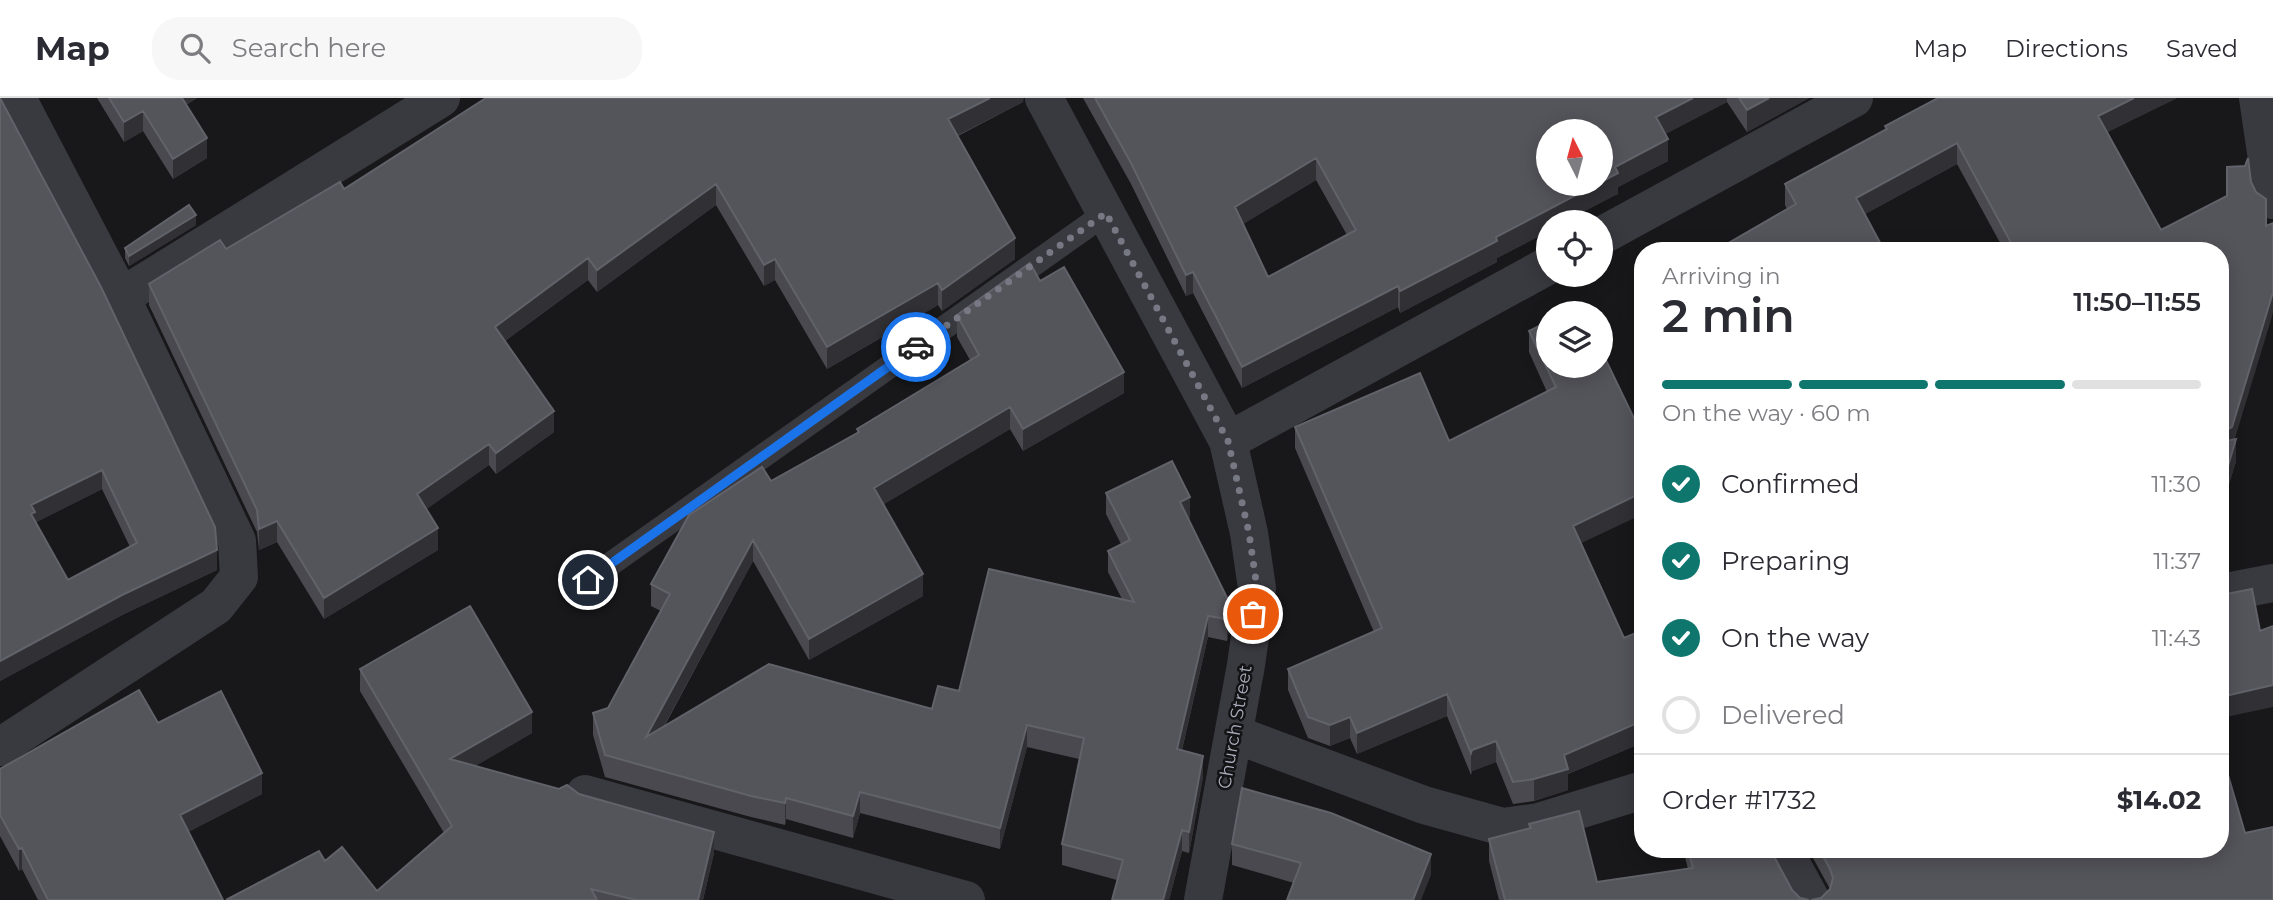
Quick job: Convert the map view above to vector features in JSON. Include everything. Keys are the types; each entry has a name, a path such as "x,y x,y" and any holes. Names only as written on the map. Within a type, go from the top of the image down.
{"street":[{"path":"0,747 216,606 239,577 237,541 121,297 17,98"},
{"path":"121,297 441,98"},
{"name":"Church Street","path":"1044,98 1228,441 1249,533 1257,588 1234,734 1203,900"},
{"path":"1613,229 1854,98"},
{"path":"2258,98 2273,200"},
{"path":"1228,441 1536,272"},
{"path":"2229,591 2273,583"},
{"path":"1234,734 1424,805 1503,827 1539,822 1634,793"},
{"path":"585,794 966,900"},
{"path":"1788,858 1811,900"}],"lane":[{"path":"588,580 1106,213"}],"building":[{"path":"0,98 101,287 215,527 217,550 122,595 0,661","holes":["102,470 137,543 68,580 31,514 35,512 31,505"]},
{"path":"109,98 182,98 207,138 173,159 143,111 124,122"},
{"path":"486,98 990,98 948,119 1015,238 942,290 938,283 827,347 775,259 764,265 716,184 597,270 588,258 495,327 554,411 496,453 489,444 417,494 438,528 324,598 277,521 259,529 257,510 149,284 220,240 226,249 340,182 344,189"},
{"path":"1095,98 1693,98 1656,117 1668,139 1615,167 1618,173 1614,175 1614,119 1536,119 1536,196 1574,196 1547,210 1536,210 1536,216 1496,237 1497,241 1400,291 1398,286 1242,367 1193,272 1186,275 1131,163","holes":["1316,158 1356,230 1268,277 1235,207"]},
{"path":"1739,98 1769,98 1747,110"},
{"path":"1938,98 2134,98 2098,116 2161,230 2227,196 2227,167 2245,166 2248,158 2251,182 2256,192 2266,199 2266,226 2273,223 2273,292 2232,427 2229,429 2229,242 2011,242 1957,143 1856,198 1880,242 1730,242 1796,204 1785,184 1887,129 1885,126"},
{"path":"189,205 196,215 129,256 125,248"},
{"path":"1030,263 1040,281 1064,267 1124,372 1023,429 1010,407 874,488 923,574 809,639 753,540 646,737 769,664 932,709 938,686 959,691 989,569 1134,602 1108,551 1130,540 1106,493 1172,461 1190,497 1180,502 1230,604 1227,619 1208,616 1177,749 1203,756 1189,832 1182,830 1163,900 1112,900 1123,860 1062,844 1084,738 1027,725 1000,828 860,792 853,816 786,798 785,803 751,796 605,755 593,713 608,708 670,594 651,584 689,515 762,467 771,481 859,432 857,429 979,355 957,315"},
{"path":"1536,328 1536,346 1529,331"},
{"path":"1420,373 1449,441 1556,387 1552,378 1613,378 1613,375 1634,418 1634,496 1573,526 1624,638 1634,634 1634,724 1564,755 1568,769 1513,782 1496,741 1472,750 1471,753 1447,694 1357,733 1350,717 1330,725 1308,717 1288,669 1382,628 1295,427"},
{"path":"2236,439 2229,463 2229,440"},
{"path":"2252,589 2260,631 2273,626 2273,685 2229,695 2229,593"},
{"path":"470,606 532,712 450,759 559,789 567,785 579,794 714,832 698,900 636,900 591,889 597,900 226,900 319,851 325,861 342,847 377,891 452,826 360,669"},
{"path":"139,690 158,723 221,691 262,773 180,815 223,900 48,900 22,848 19,849 0,815 0,769"},
{"path":"2229,778 2245,833 2273,827 2273,900 1811,900 1821,898 1830,889 1833,878 1824,858 2229,858"},
{"path":"1242,788 1331,813 1431,854 1413,900 1287,900 1301,863 1232,844"},
{"path":"1579,811 1597,882 1693,868 1690,858 1775,858 1792,890 1800,898 1809,900 1505,900 1489,839 1531,828 1529,824"}],"way so far":[{"path":"916,347 1106,213 1228,441 1249,533 1257,588 1253,614"}],"route":[{"path":"588,580 916,347"}]}
